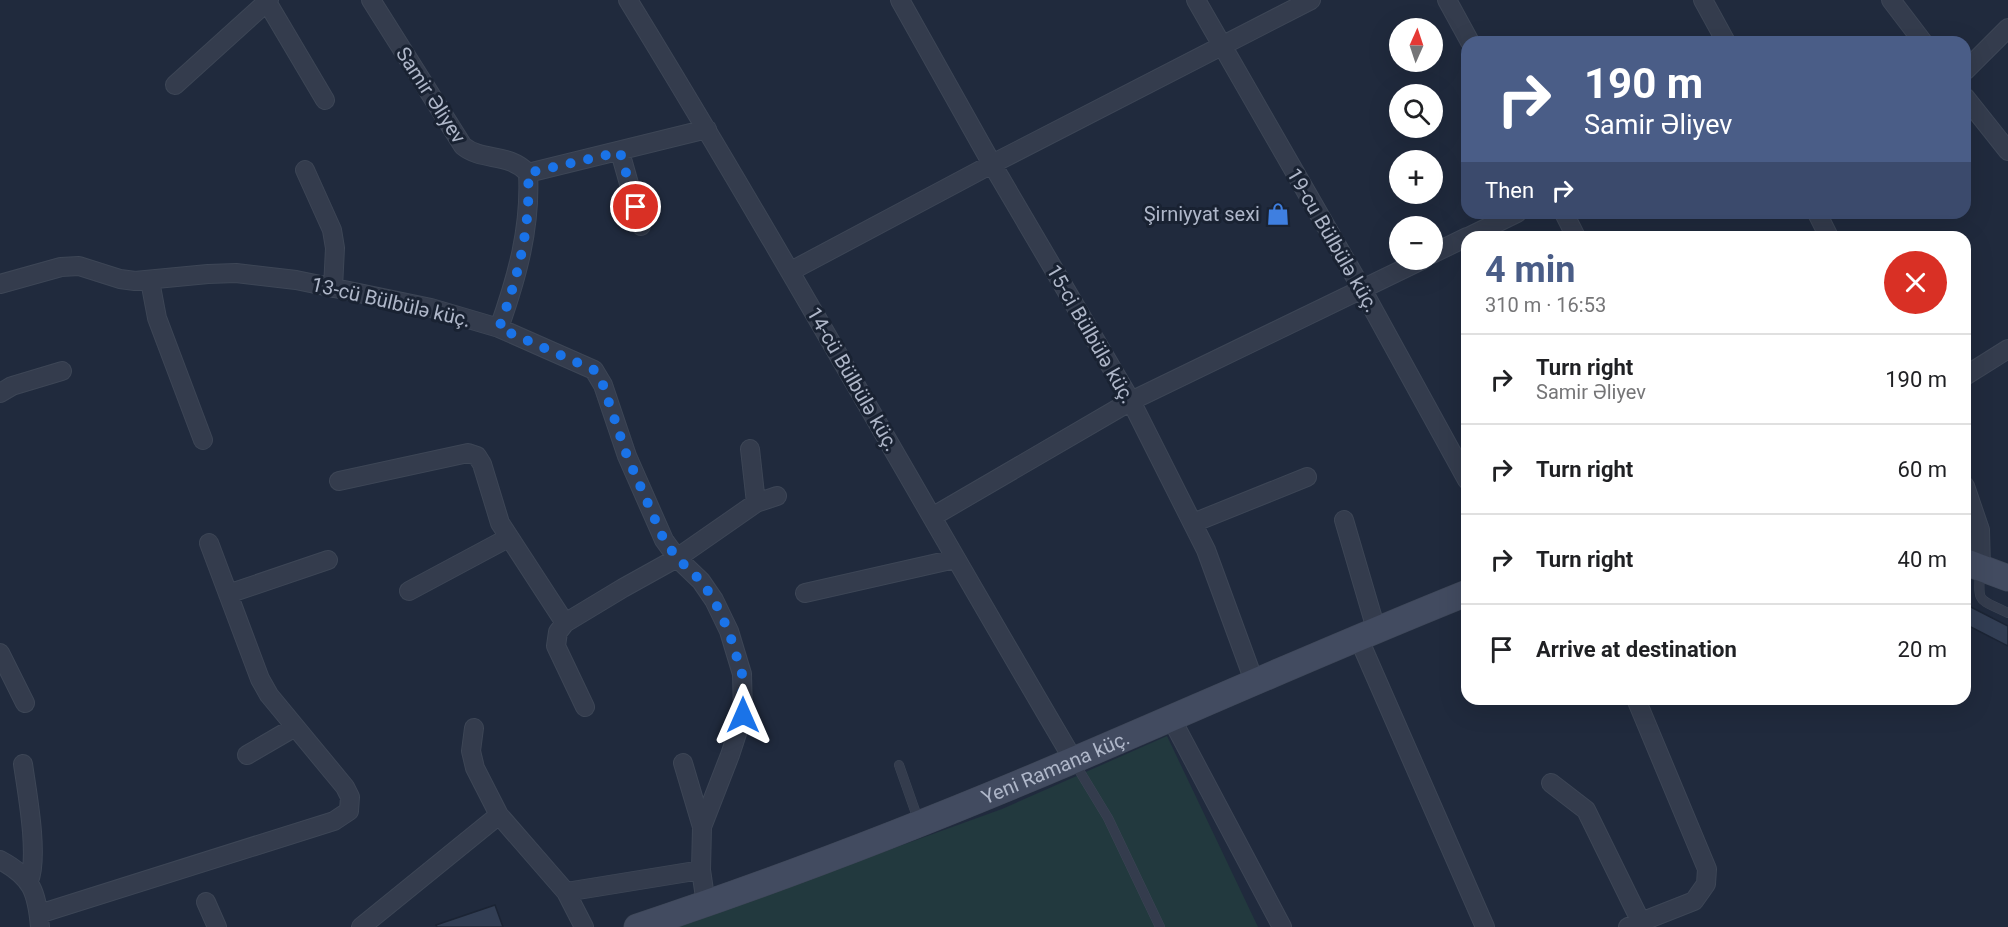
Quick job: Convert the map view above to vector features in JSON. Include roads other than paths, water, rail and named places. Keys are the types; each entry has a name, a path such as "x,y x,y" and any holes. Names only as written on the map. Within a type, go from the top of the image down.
{"street":[{"name":"Samir Əliyev","path":"371,0 463,147 471,153 520,164 528,173"},
{"name":"14-cü Bülbülə küç.","path":"628,0 791,271 955,559 1074,761"},
{"name":"15-ci Bülbülə küç.","path":"900,0 992,164 1131,401 1206,550 1254,681"},
{"name":"19-cu Bülbülə küç.","path":"1196,0 1362,289 1461,469"},
{"path":"791,271 992,164 1311,0"},
{"path":"1447,0 1467,36"},
{"path":"1703,0 1723,36"},
{"path":"1892,0 1919,36"},
{"path":"175,85 268,1 325,100"},
{"path":"1971,65 2008,28"},
{"path":"1971,105 2008,151"},
{"path":"499,328 524,250 530,195 528,173 707,129"},
{"path":"620,152 641,226"},
{"path":"305,170 332,230 333,288"},
{"path":"1480,231 1505,219"},
{"path":"1443,249 1461,240"},
{"name":"13-cü Bülbülə küç.","path":"0,284 61,267 79,266 120,279 150,281 175,276 236,273 296,280 431,308 499,328 594,370 603,385 627,456 664,540 677,558 701,581 714,600 729,632 742,674 743,715 702,827 701,870 706,904"},
{"path":"932,517 1131,401 1401,270"},
{"path":"150,281 157,318 203,440"},
{"path":"1971,372 2008,350"},
{"path":"0,393 12,386 62,371"},
{"path":"750,449 756,503"},
{"path":"339,481 468,453 477,456 482,464 500,523 565,623"},
{"path":"1193,523 1307,477"},
{"path":"585,708 556,646 558,632 565,623 677,558 756,503 777,496"},
{"path":"1971,504 1980,530 1973,565 2008,578"},
{"path":"1344,520 1367,633 1485,927"},
{"path":"410,591 508,538"},
{"path":"0,861 15,868 29,881 36,897 40,920 334,821 349,811 350,796 345,787 269,694 260,679 209,543"},
{"path":"805,593 955,559"},
{"path":"228,594 328,560"},
{"name":"Yeni Ramana küç.","path":"637,927 706,904 919,824 1074,761 1254,681 1461,595"},
{"path":"0,653 25,703"},
{"path":"1551,783 1586,810 1635,925 1694,901 1706,884 1707,869 1639,705"},
{"path":"1171,718 1282,927"},
{"path":"247,755 295,727"},
{"path":"474,728 471,751 475,768 499,816 566,892 584,927"},
{"path":"23,764 29,802 33,866 29,881"},
{"path":"683,764 702,827"},
{"path":"361,927 499,816"},
{"path":"566,892 701,870"},
{"path":"206,902 217,927"}],"lane":[{"path":"1973,565 1978,595 1982,600 2008,613"},
{"path":"1074,761 1107,818 1160,927"},
{"path":"899,765 919,824"}],"place":[{"name":"Şirniyyat sexi","path":"1278,214"}]}
